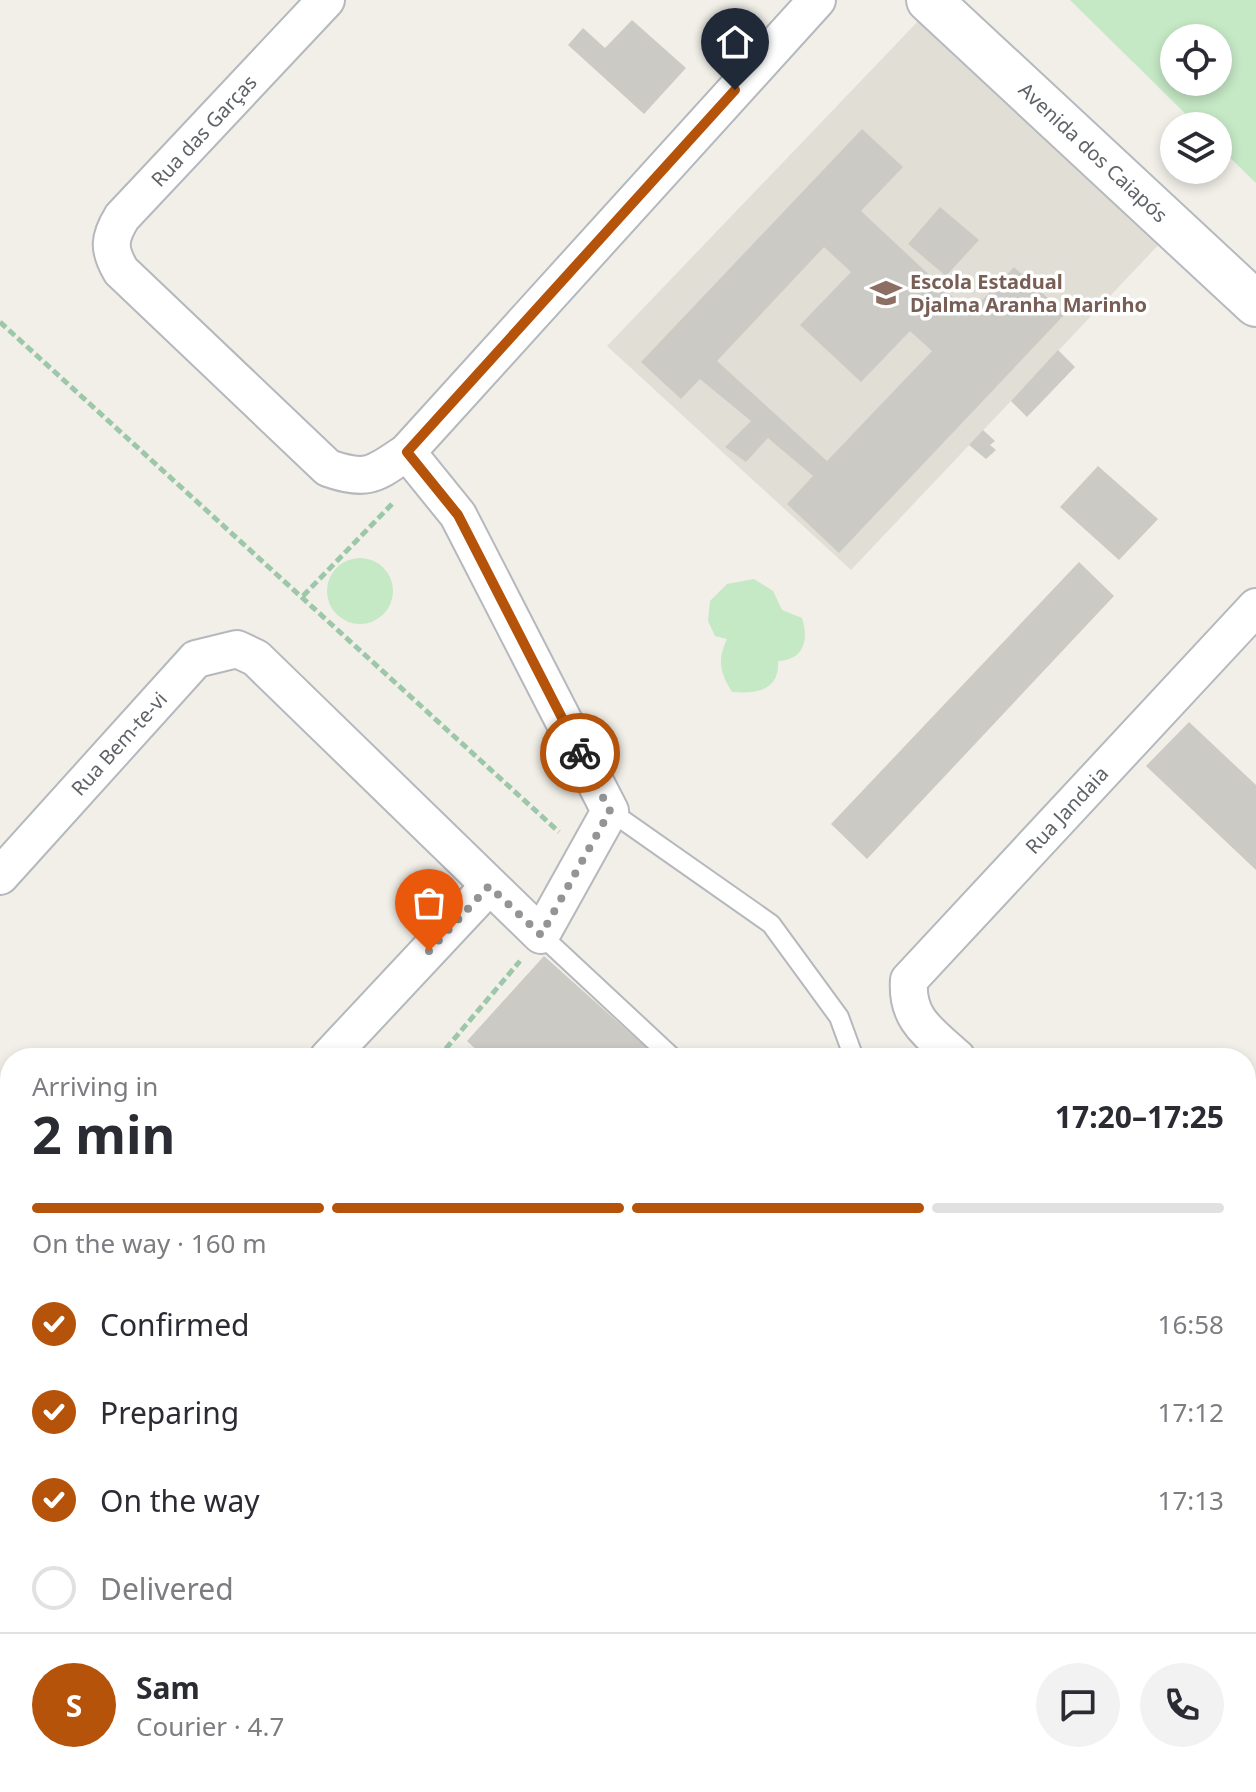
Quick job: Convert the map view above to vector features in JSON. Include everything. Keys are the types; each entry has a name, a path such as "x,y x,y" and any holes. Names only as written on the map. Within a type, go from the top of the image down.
{"main road":[{"name":"Avenida dos Caiapós","path":"929,0 1256,304"}],"street":[{"name":"Rua das Garças","path":"326,0 122,217 111,236 111,255 121,271 328,468 350,476 372,476 415,462"},
{"path":"337,1048 489,886 541,935 610,811 458,515 415,462 817,0"},
{"name":"Rua Jandaia","path":"946,1048 920,1024 907,1003 909,980 926,958 1256,607"},
{"name":"Rua Bem-te-vi","path":"0,876 196,659 237,649 256,658 489,886"}],"lane":[{"path":"610,811 771,924 839,1017 850,1048"},
{"path":"541,935 662,1048"},
{"path":"160,1792 187,1792"}],"path":[{"path":"0,322 558,828 564,844"},
{"path":"303,596 415,462"},
{"path":"447,1048 541,935"}],"shaded area":[{"name":"Escola Estadual Djalma Aranha Marinho","path":"923,16 1164,239 851,570 607,346"}],"green space":[{"path":"1070,0 1256,0 1256,183 1232,160 1232,112 1184,112 1168,96 1232,96 1232,24 1160,24 1160,89"},
{"path":"360,558 373,560 383,568 391,578 391,604 383,614 373,622 360,624 347,622 337,614 329,604 327,591 329,578 337,568 347,560"},
{"path":"754,579 773,591 782,610 802,618 804,641 794,657 778,661 778,671 770,685 757,691 732,692 721,666 727,639 715,636 708,621 710,601 727,584"}],"building":[{"path":"632,20 686,68 644,114 568,45 583,28 605,48"},
{"path":"862,129 903,167 861,211 970,313 1014,267 1065,314 839,553 787,504 813,476 768,438 746,462 725,447 751,421 700,379 681,399 641,362","holes":["824,247 851,272 800,325 861,382 910,331 932,351 827,461 717,361"]},
{"path":"940,207 979,240 946,276 908,244"},
{"path":"1058,350 1075,367 1027,417 1011,401"},
{"path":"983,430 995,441 990,445 996,450 986,459 969,445"},
{"path":"1098,466 1158,519 1119,560 1060,507"},
{"path":"1079,562 1114,596 867,859 831,824"},
{"path":"1189,722 1256,785 1256,870 1146,766"},
{"path":"544,956 647,1048 474,1048 467,1041"}],"way so far":[{"path":"429,951 489,886 541,935 610,811 580,753"}],"place":[{"name":"Escola Estadual Djalma Aranha Marinho","path":"886,293"}],"route":[{"path":"580,753 458,515 407,452 735,90"}]}
